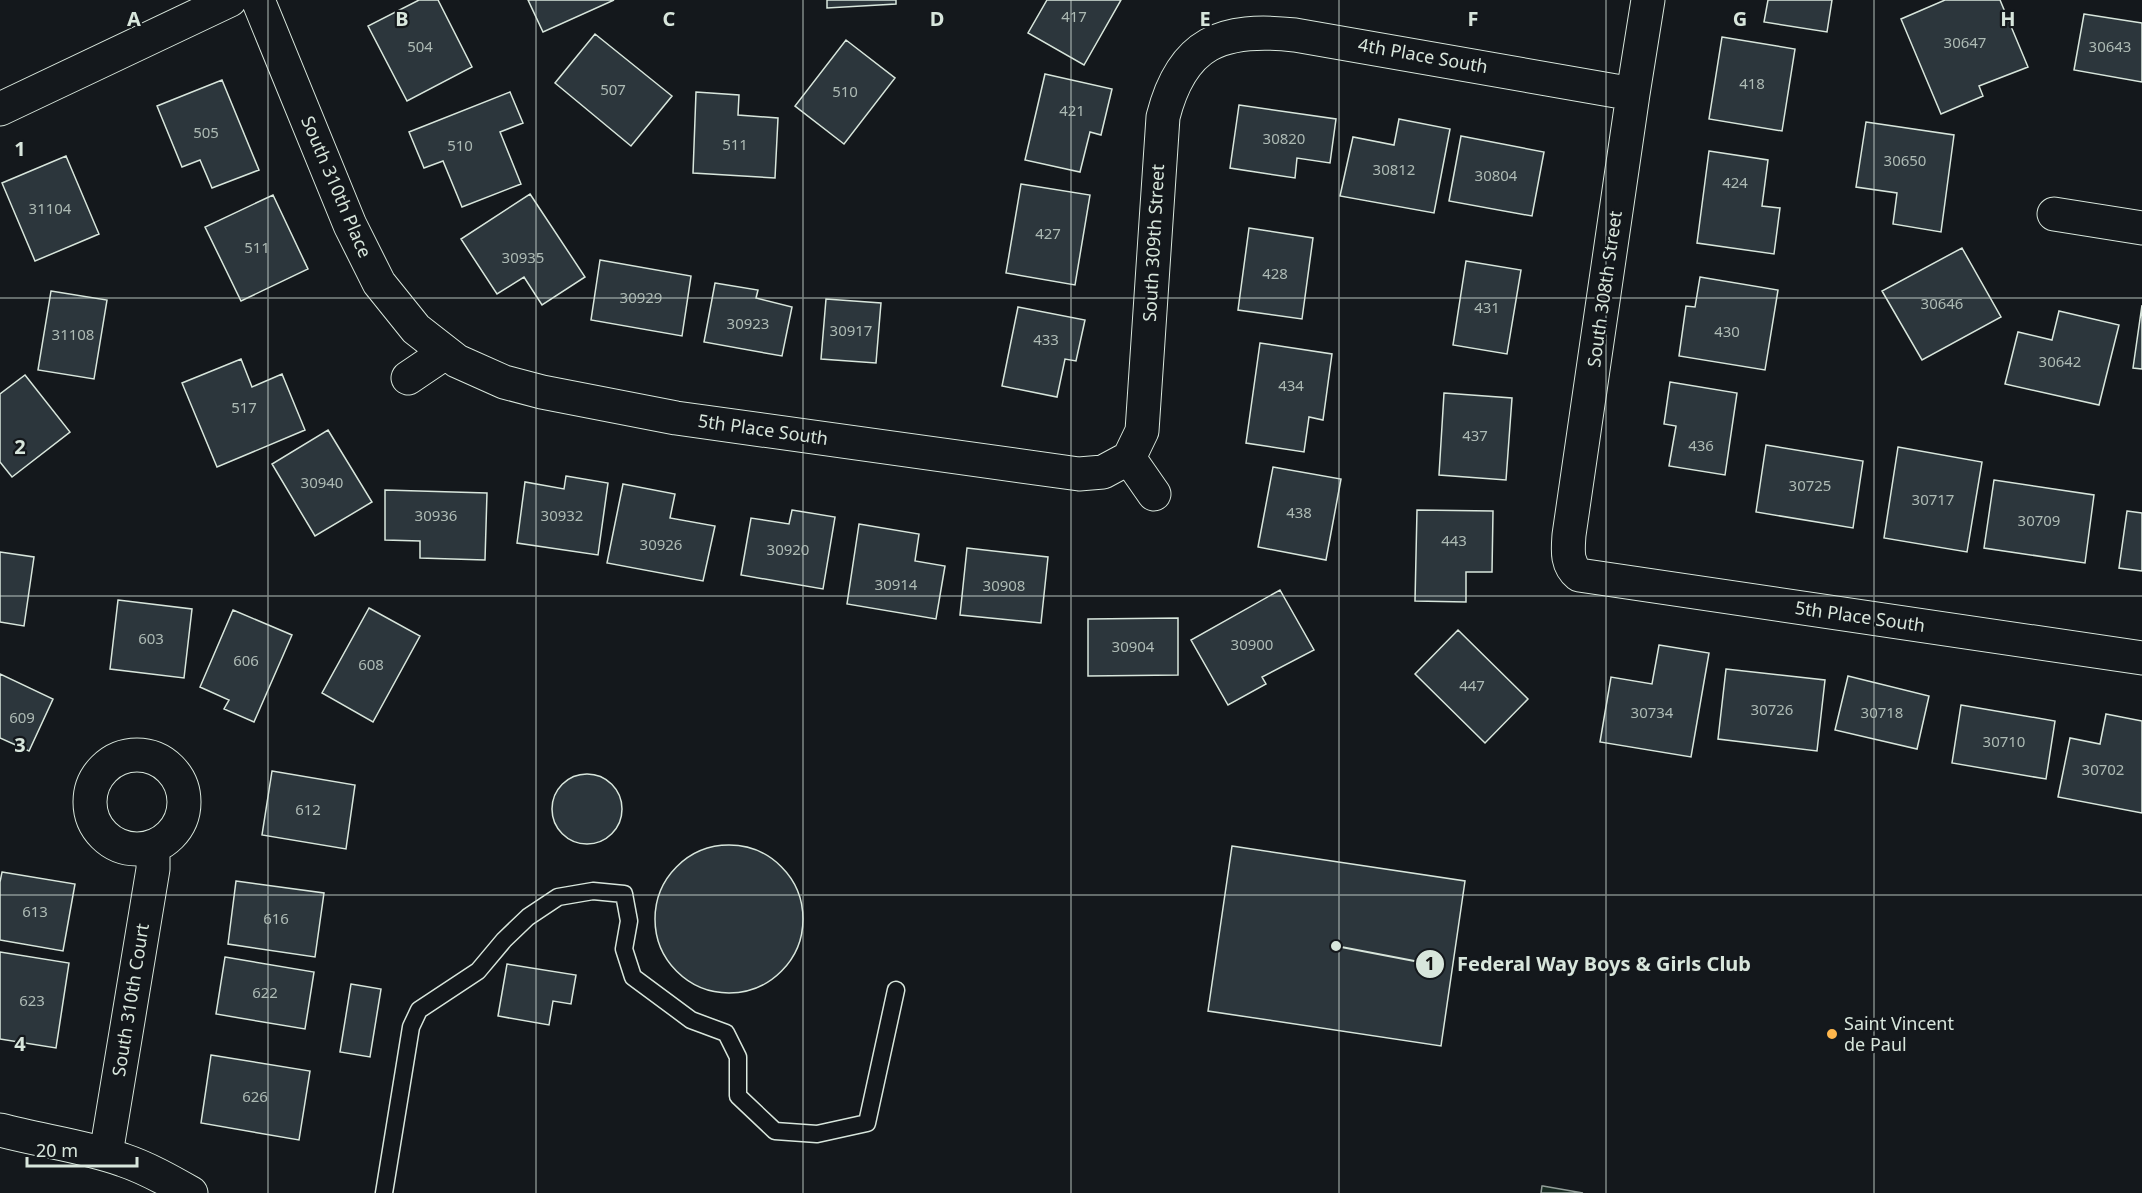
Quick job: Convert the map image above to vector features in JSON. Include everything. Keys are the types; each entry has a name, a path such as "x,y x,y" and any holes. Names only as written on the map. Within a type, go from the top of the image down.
{"street":[{"path":"0,109 230,0"},
{"name":"South 310th Place","path":"258,0 363,254 379,282 404,316 445,353"},
{"name":"South 308th Street","path":"1579,575 1573,569 1568,556 1569,535 1648,0"},
{"name":"4th Place South","path":"1213,43 1249,33 1294,34 1633,94"},
{"name":"South 309th Street","path":"1129,458 1142,431 1163,117 1172,86 1182,68 1194,55 1213,43"},
{"path":"2054,214 2142,228"},
{"path":"408,378 445,353"},
{"name":"5th Place South","path":"445,353 471,368 504,382 587,402 676,418 1078,474 1103,472 1129,458"},
{"path":"1129,458 1154,494"},
{"name":"5th Place South","path":"1579,575 2142,658"},
{"name":"South 310th Court","path":"106,1154 153,869 153,846"},
{"path":"0,1130 106,1154 168,1179 191,1193"}],"lane":[{"path":"384,1193 411,1027 419,1010 478,971 504,940 528,917 558,897 593,891 624,894 629,921 624,949 633,977 692,1020 726,1033 738,1057 738,1096 776,1131 817,1134 867,1124 896,990"}],"green space":[{"path":"1543,1186 1583,1193 1541,1193"}],"building":[{"path":"419,0 438,0 472,67 407,101 368,26"},
{"path":"528,0 614,0 543,32"},
{"path":"827,0 896,0 896,4 827,8"},
{"path":"1047,0 1121,0 1084,65 1028,33"},
{"path":"1768,0 1832,0 1827,32 1764,22"},
{"path":"1945,0 2000,0 2028,67 1979,86 1983,96 1941,114 1901,19"},
{"path":"2084,14 2142,23 2142,82 2074,70"},
{"path":"595,34 672,96 631,146 555,83"},
{"path":"1722,37 1795,49 1782,131 1709,119"},
{"path":"846,40 895,78 844,144 795,106"},
{"path":"1045,74 1112,89 1101,135 1090,132 1080,172 1025,160"},
{"path":"222,80 259,170 212,188 200,160 182,167 157,106"},
{"path":"510,92 523,123 500,132 521,184 462,207 443,161 424,168 409,132"},
{"path":"696,92 739,95 738,115 778,118 775,178 693,173"},
{"path":"1239,105 1336,119 1330,163 1297,158 1295,178 1230,168"},
{"path":"1399,119 1450,129 1434,213 1340,196 1353,137 1394,145"},
{"path":"1866,122 1954,135 1941,232 1893,224 1897,193 1856,187"},
{"path":"1461,136 1544,152 1532,216 1449,201"},
{"path":"1709,151 1768,160 1762,206 1780,208 1774,254 1697,243"},
{"path":"66,156 99,234 35,261 2,183"},
{"path":"1021,184 1090,195 1075,285 1006,273"},
{"path":"530,194 585,277 542,305 524,277 497,294 461,239"},
{"path":"273,195 308,269 241,301 205,227"},
{"path":"1249,228 1313,238 1302,319 1238,310"},
{"path":"1962,248 2001,317 1922,360 1882,291"},
{"path":"600,260 691,276 682,336 591,320"},
{"path":"1466,261 1521,270 1507,354 1453,345"},
{"path":"1700,277 1778,290 1765,370 1679,356 1686,306 1695,307"},
{"path":"715,283 758,290 756,298 792,307 782,356 704,342"},
{"path":"51,291 107,300 94,379 38,370"},
{"path":"826,299 881,303 876,363 821,359"},
{"path":"2142,305 2142,369 2133,368"},
{"path":"1018,307 1085,320 1076,361 1065,359 1057,397 1002,386"},
{"path":"2059,311 2119,325 2099,405 2005,384 2018,332 2052,340"},
{"path":"1260,343 1332,354 1323,420 1309,417 1304,452 1246,443"},
{"path":"241,359 252,387 282,374 305,430 217,467 182,383"},
{"path":"25,375 70,432 12,477 0,462 0,394"},
{"path":"1670,382 1737,393 1725,475 1669,466 1676,426 1664,424"},
{"path":"1444,393 1512,398 1506,480 1439,475"},
{"path":"328,430 372,502 315,536 272,464"},
{"path":"1766,445 1863,461 1853,528 1756,512"},
{"path":"1898,447 1982,462 1967,552 1884,538"},
{"path":"1273,467 1341,479 1326,560 1258,547"},
{"path":"566,476 608,483 598,555 517,543 525,482 564,489"},
{"path":"1994,480 2094,495 2085,563 1984,548"},
{"path":"623,484 675,494 670,518 715,526 703,581 607,563"},
{"path":"385,490 487,493 485,560 420,558 420,541 385,540"},
{"path":"792,510 835,517 823,589 741,575 751,518 789,524"},
{"path":"1417,510 1493,511 1492,572 1466,572 1466,602 1415,601"},
{"path":"2127,511 2142,513 2142,571 2119,568"},
{"path":"859,524 919,534 915,561 945,566 936,619 847,604"},
{"path":"967,548 1048,557 1041,623 960,615"},
{"path":"0,552 34,557 24,626 0,622"},
{"path":"1280,590 1314,650 1262,677 1266,684 1228,705 1191,640"},
{"path":"118,600 192,609 184,678 110,669"},
{"path":"369,608 420,636 373,722 322,693"},
{"path":"233,610 292,635 254,722 224,709 229,700 200,687"},
{"path":"1178,618 1178,675 1088,676 1088,619"},
{"path":"1458,630 1528,699 1485,743 1415,674"},
{"path":"1659,645 1709,653 1691,757 1600,742 1611,677 1652,684"},
{"path":"1726,669 1825,680 1817,751 1718,739"},
{"path":"0,674 53,699 29,751 0,738"},
{"path":"1848,676 1929,696 1917,749 1835,730"},
{"path":"1961,705 2055,721 2046,779 1952,763"},
{"path":"2106,714 2142,721 2142,813 2058,797 2070,738 2100,744"},
{"path":"272,771 355,785 346,849 262,835"},
{"path":"587,774 600,777 612,784 619,796 622,809 619,822 612,834 600,841 587,844 574,841 562,834 555,822 552,809 555,796 562,784 574,777"},
{"path":"729,845 757,850 782,866 798,891 803,919 798,947 782,972 757,988 729,993 701,988 676,972 660,947 655,919 660,891 676,866 701,850"},
{"path":"1232,846 1465,881 1441,1046 1208,1011"},
{"path":"2,872 75,884 63,951 0,940"},
{"path":"236,881 324,893 315,957 228,944"},
{"path":"0,952 69,963 56,1048 0,1039"},
{"path":"225,957 314,972 305,1029 216,1014"},
{"path":"507,964 576,975 571,1004 553,1001 549,1025 498,1016"},
{"path":"351,984 381,989 370,1057 340,1052"},
{"path":"211,1055 310,1071 299,1140 201,1123"}],"place":[{"name":"Federal Way Boys & Girls Club","path":"1336,946"},
{"name":"Saint Vincent de Paul","path":"1832,1034"}]}
